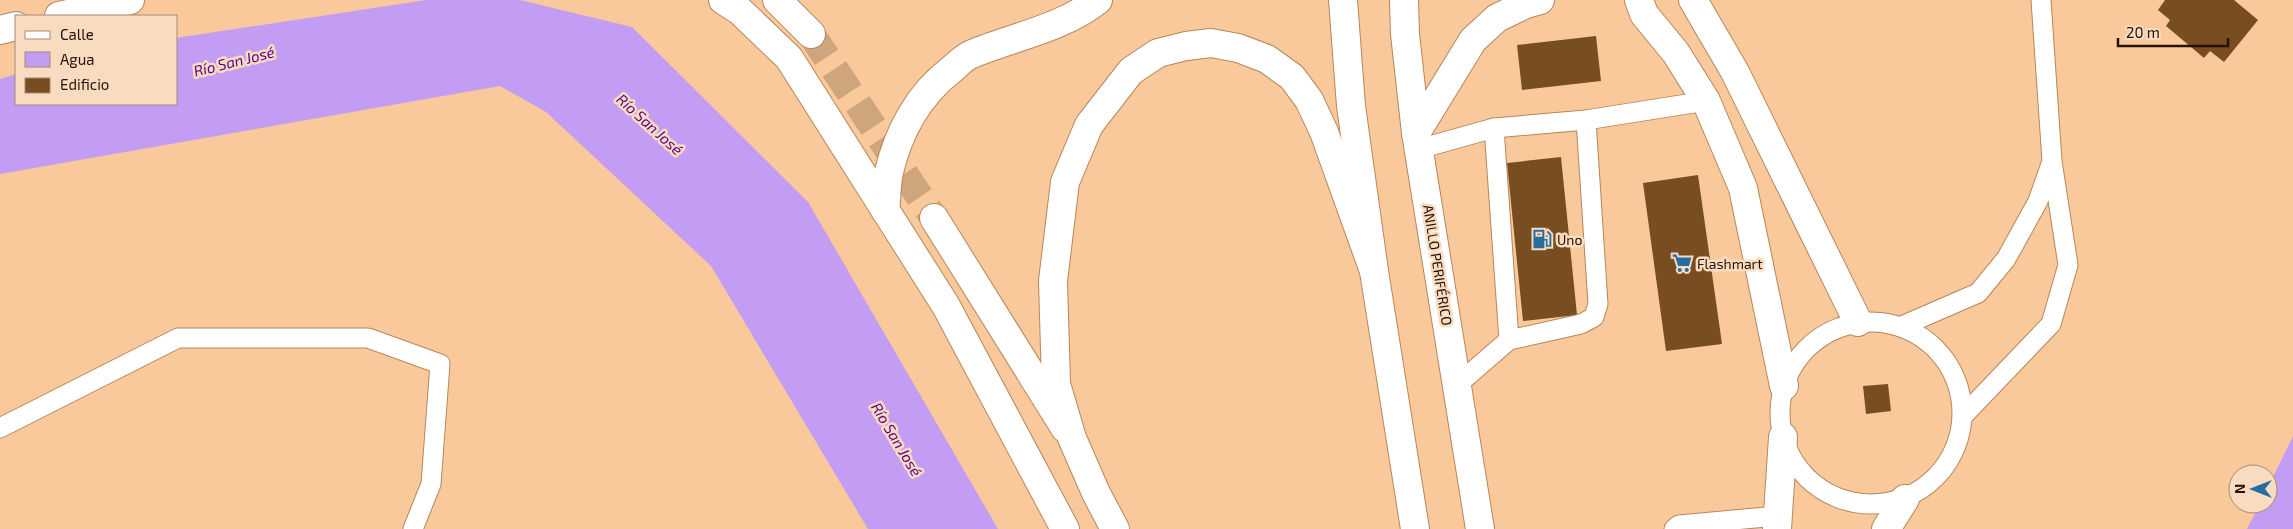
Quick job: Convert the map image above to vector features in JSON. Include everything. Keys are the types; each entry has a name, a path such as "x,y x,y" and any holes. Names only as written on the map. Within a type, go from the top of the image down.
{"main road":[{"path":"63,15 130,0"},
{"path":"723,0 740,11 789,58 946,306 1064,529"},
{"path":"777,0 811,34"},
{"path":"886,210 888,173 899,138 916,106 940,78 969,55 1055,23 1087,8 1098,0"},
{"path":"1343,0 1351,106 1374,271 1415,529"},
{"name":"ANILLO PERIFÉRICO","path":"1404,0 1405,34 1417,141 1480,529"},
{"path":"1417,141 1473,40 1497,18 1540,0"},
{"path":"1693,0 1735,72 1858,322"},
{"path":"1635,5 1676,53 1706,101 1744,188 1784,386"},
{"path":"0,30 15,26"},
{"path":"1115,529 1096,493 1072,438 1056,384 1053,281 1065,182 1089,125 1131,71 1158,53 1203,44 1229,46 1267,59 1292,77 1309,100 1324,132 1374,271"},
{"path":"934,218 1072,438"},
{"path":"1777,523 1783,437"},
{"path":"1886,529 1905,499"}],"lane":[{"path":"1963,416 2050,324 2068,265 2052,161 2041,0"},
{"path":"1417,141 1494,128 1586,120 1706,101"},
{"path":"1457,385 1509,340 1581,324 1594,317 1598,304 1586,120"},
{"path":"1494,128 1509,340"},
{"path":"1902,326 1978,293 2010,251 2038,201 2052,161"},
{"path":"1880,321 1902,326 1928,340 1948,362 1960,389 1963,416 1958,442 1946,466 1928,485 1905,499 1875,505 1844,501 1817,487 1796,465 1783,437 1780,411 1784,386 1794,362 1812,342 1833,329 1858,322 1880,321"},
{"path":"0,428 178,338 368,338 440,364 431,484 413,529"},
{"path":"1674,529 1679,525 1777,523"}],"water":[{"name":"Río San José","path":"426,0 520,0 632,27 808,202 998,529 868,529 711,266 546,112 500,86 0,174 0,79 15,74 15,105 178,105 178,38"},
{"path":"2293,436 2293,529 2247,529 2255,514 2278,514 2278,467"}],"building":[{"path":"2165,0 2234,0 2258,20 2224,62 2210,51 2204,58 2166,26 2170,20 2158,10"},
{"path":"1596,36 1601,81 1522,90 1517,45"},
{"name":"Uno","path":"1561,157 1577,315 1523,321 1507,163"},
{"name":"Flashmart","path":"1698,175 1722,344 1666,351 1643,183"},
{"path":"1888,384 1891,411 1866,414 1863,386"}],"tunnel":[{"path":"811,34 934,218"}],"place":[{"name":"Uno","path":"1542,239"},
{"name":"Flashmart","path":"1682,263"}]}
